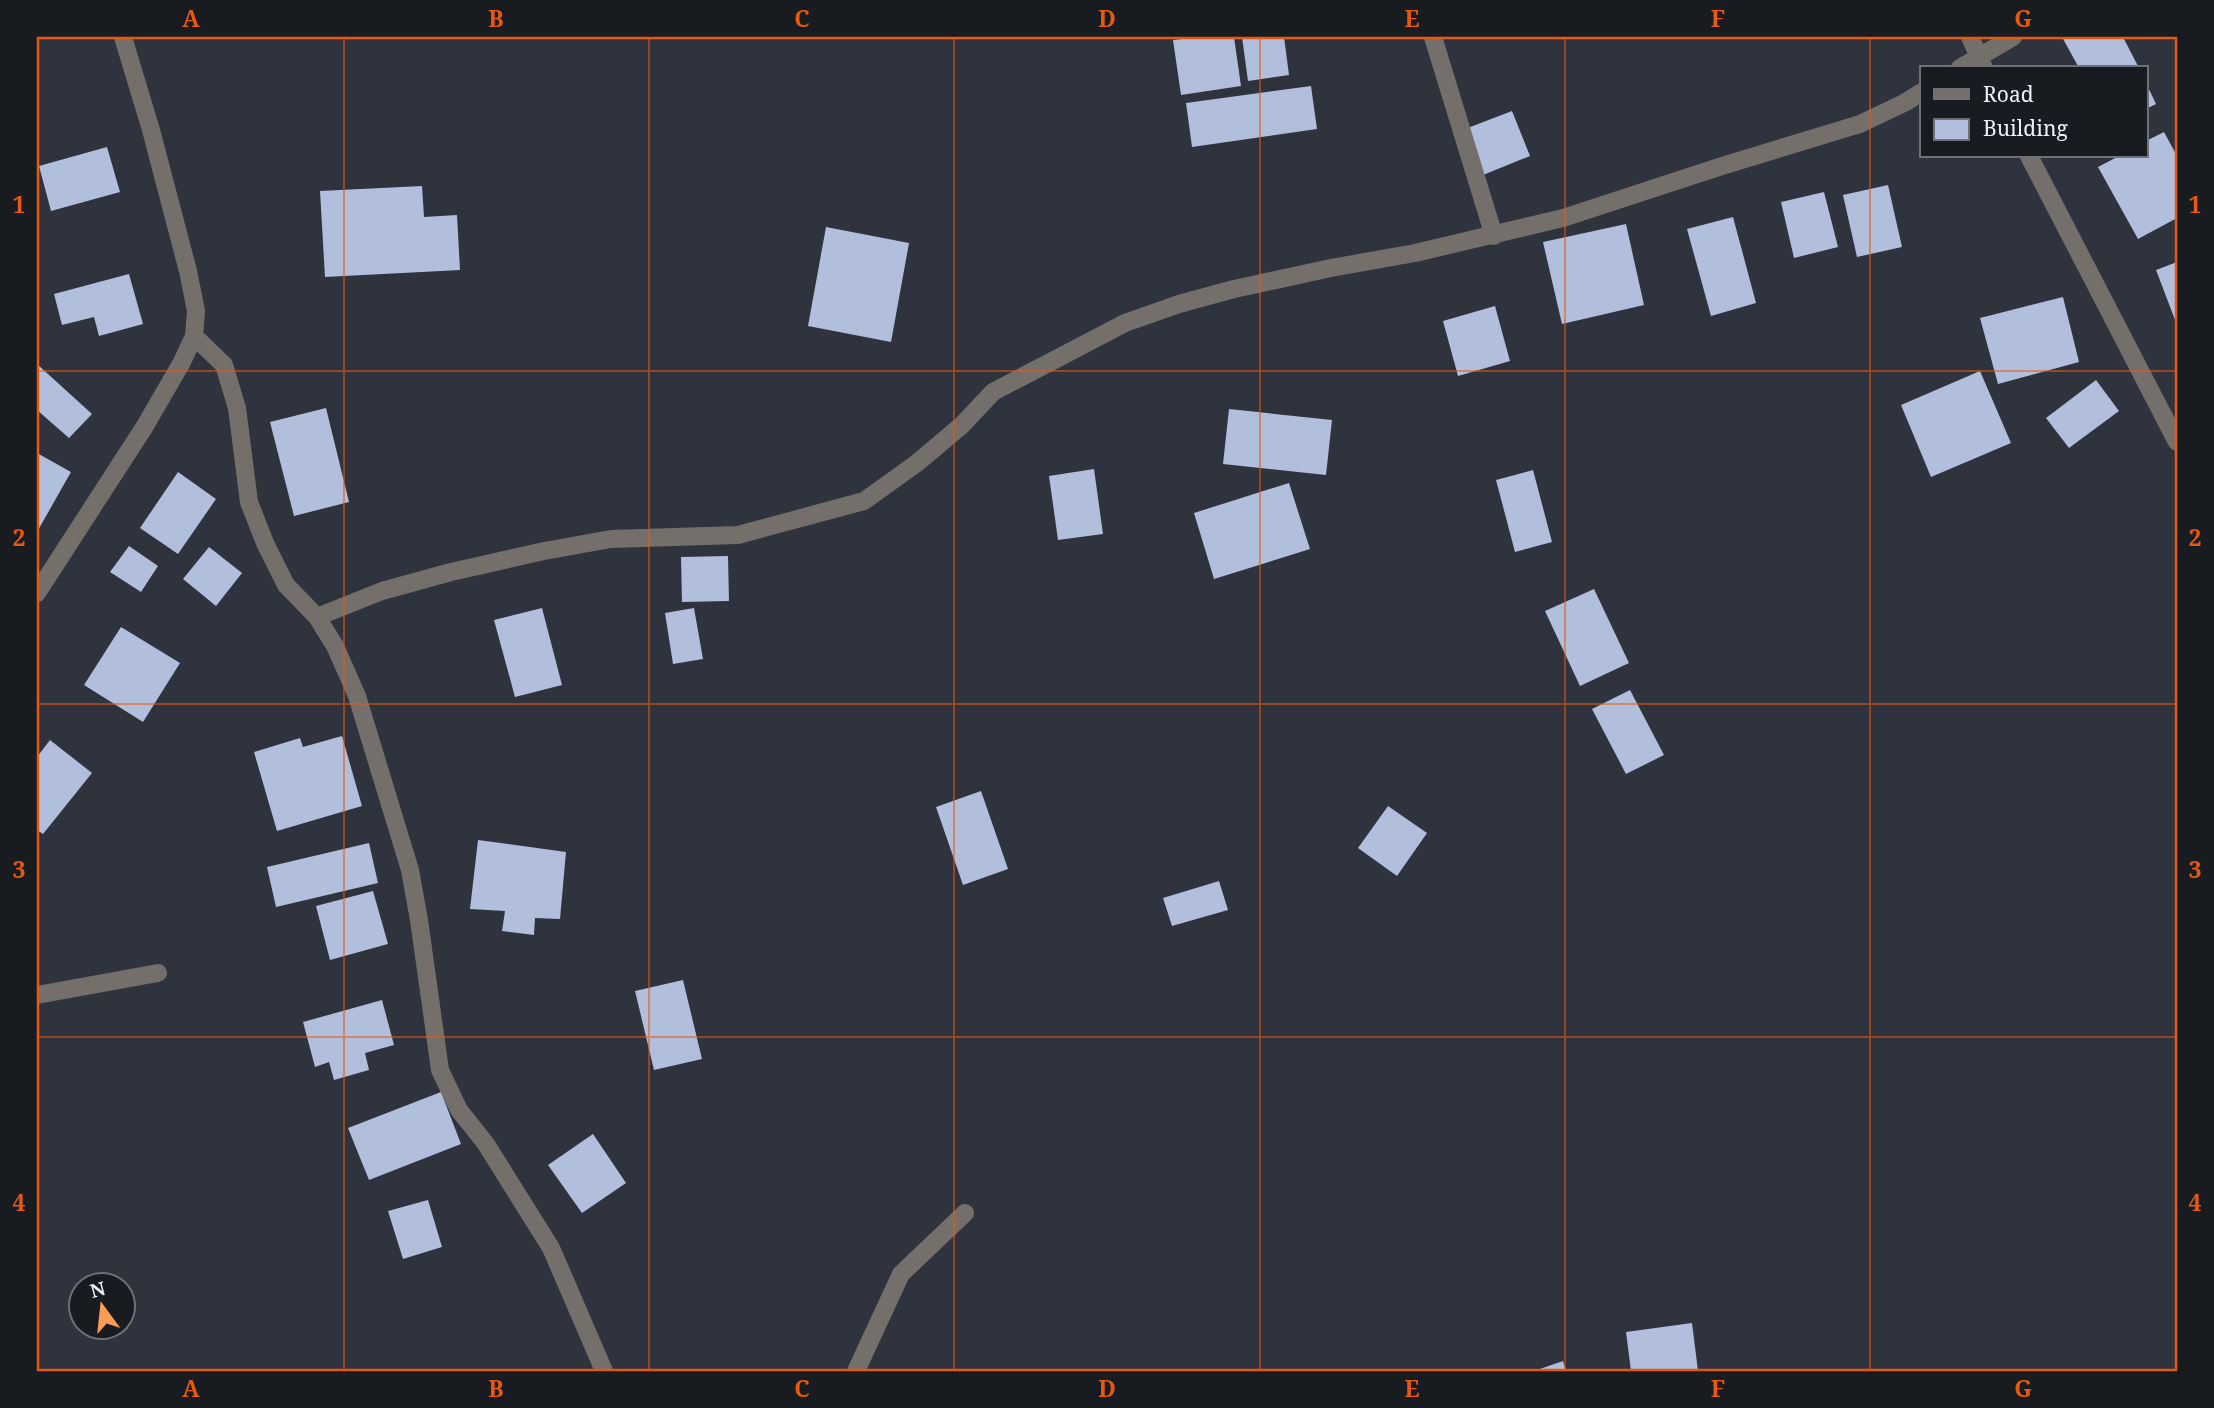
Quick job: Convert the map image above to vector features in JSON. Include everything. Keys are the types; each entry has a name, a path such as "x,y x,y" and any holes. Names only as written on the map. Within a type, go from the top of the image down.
{"street":[{"path":"37,593 145,426 194,336 196,311 188,271 123,37"},
{"path":"1433,37 1494,236"},
{"path":"1970,37 1982,63 2012,37"},
{"path":"317,617 382,591 544,551 611,539 738,535 864,501 917,463 962,425 993,393 1125,323 1234,289 1494,236 1563,218 1860,124 1920,93"},
{"path":"2030,158 2177,442"},
{"path":"194,336 224,365 237,408 249,502 265,543 286,584 317,617 335,646 357,696 410,870 440,1070 459,1110 486,1144 551,1248 604,1371"},
{"path":"37,995 159,973"},
{"path":"856,1371 901,1274 965,1213"}],"building":[{"path":"1234,37 1241,86 1181,95 1173,40"},
{"path":"1242,37 1284,37 1289,75 1248,81"},
{"path":"2062,37 2123,37 2138,66 2078,66"},
{"path":"1311,86 1317,129 1192,147 1186,103"},
{"path":"2148,87 2156,104 2148,108"},
{"path":"1512,111 1530,156 1483,175 1465,129"},
{"path":"2164,132 2177,156 2177,218 2138,239 2098,167 2115,158 2148,158 2148,140"},
{"path":"107,147 120,192 51,211 39,166"},
{"path":"1888,185 1902,247 1857,257 1843,195"},
{"path":"422,186 424,217 457,215 460,270 325,277 320,191"},
{"path":"1824,192 1838,247 1794,258 1781,202"},
{"path":"1733,217 1756,303 1711,316 1687,229"},
{"path":"1626,224 1644,305 1562,324 1543,242"},
{"path":"826,227 909,243 891,342 808,326"},
{"path":"2177,262 2177,325 2156,270"},
{"path":"129,274 143,324 99,336 94,317 62,325 54,294"},
{"path":"2063,297 2079,362 1998,384 1980,318"},
{"path":"1495,306 1510,361 1458,376 1443,321"},
{"path":"37,364 92,414 69,438 37,410"},
{"path":"1980,371 2011,443 1931,477 1901,405"},
{"path":"2096,380 2119,411 2069,448 2046,418"},
{"path":"326,408 349,502 294,516 270,422"},
{"path":"1229,409 1332,420 1326,475 1223,464"},
{"path":"37,453 71,472 37,532"},
{"path":"1094,469 1103,534 1058,540 1049,476"},
{"path":"1533,470 1552,542 1515,552 1496,480"},
{"path":"178,472 216,499 178,554 140,528"},
{"path":"1289,483 1310,549 1214,579 1194,513"},
{"path":"129,546 158,566 141,592 110,572"},
{"path":"209,547 242,573 216,606 183,579"},
{"path":"728,556 729,601 682,602 681,557"},
{"path":"1594,589 1629,663 1580,686 1545,611"},
{"path":"542,608 562,685 515,697 494,620"},
{"path":"694,608 703,659 673,664 665,613"},
{"path":"121,627 180,663 143,722 84,685"},
{"path":"1630,690 1664,755 1626,774 1592,709"},
{"path":"342,736 362,806 277,831 254,752 300,738 303,747"},
{"path":"50,740 92,773 43,834 37,830 37,757"},
{"path":"981,791 1008,869 963,885 936,807"},
{"path":"1388,806 1427,833 1397,876 1358,848"},
{"path":"478,840 566,852 560,919 535,918 534,935 502,931 505,911 470,909"},
{"path":"369,843 378,883 276,907 267,867"},
{"path":"1219,881 1228,910 1172,926 1163,898"},
{"path":"373,891 388,944 330,960 316,906"},
{"path":"683,980 702,1059 654,1070 635,991"},
{"path":"382,1000 394,1045 365,1053 369,1070 334,1080 329,1062 315,1067 303,1022"},
{"path":"441,1092 461,1144 369,1180 348,1128"},
{"path":"593,1134 626,1183 582,1213 548,1165"},
{"path":"428,1200 442,1247 403,1259 388,1211"},
{"path":"1692,1323 1698,1371 1631,1371 1626,1332"},
{"path":"1563,1361 1566,1371 1534,1371"}]}
